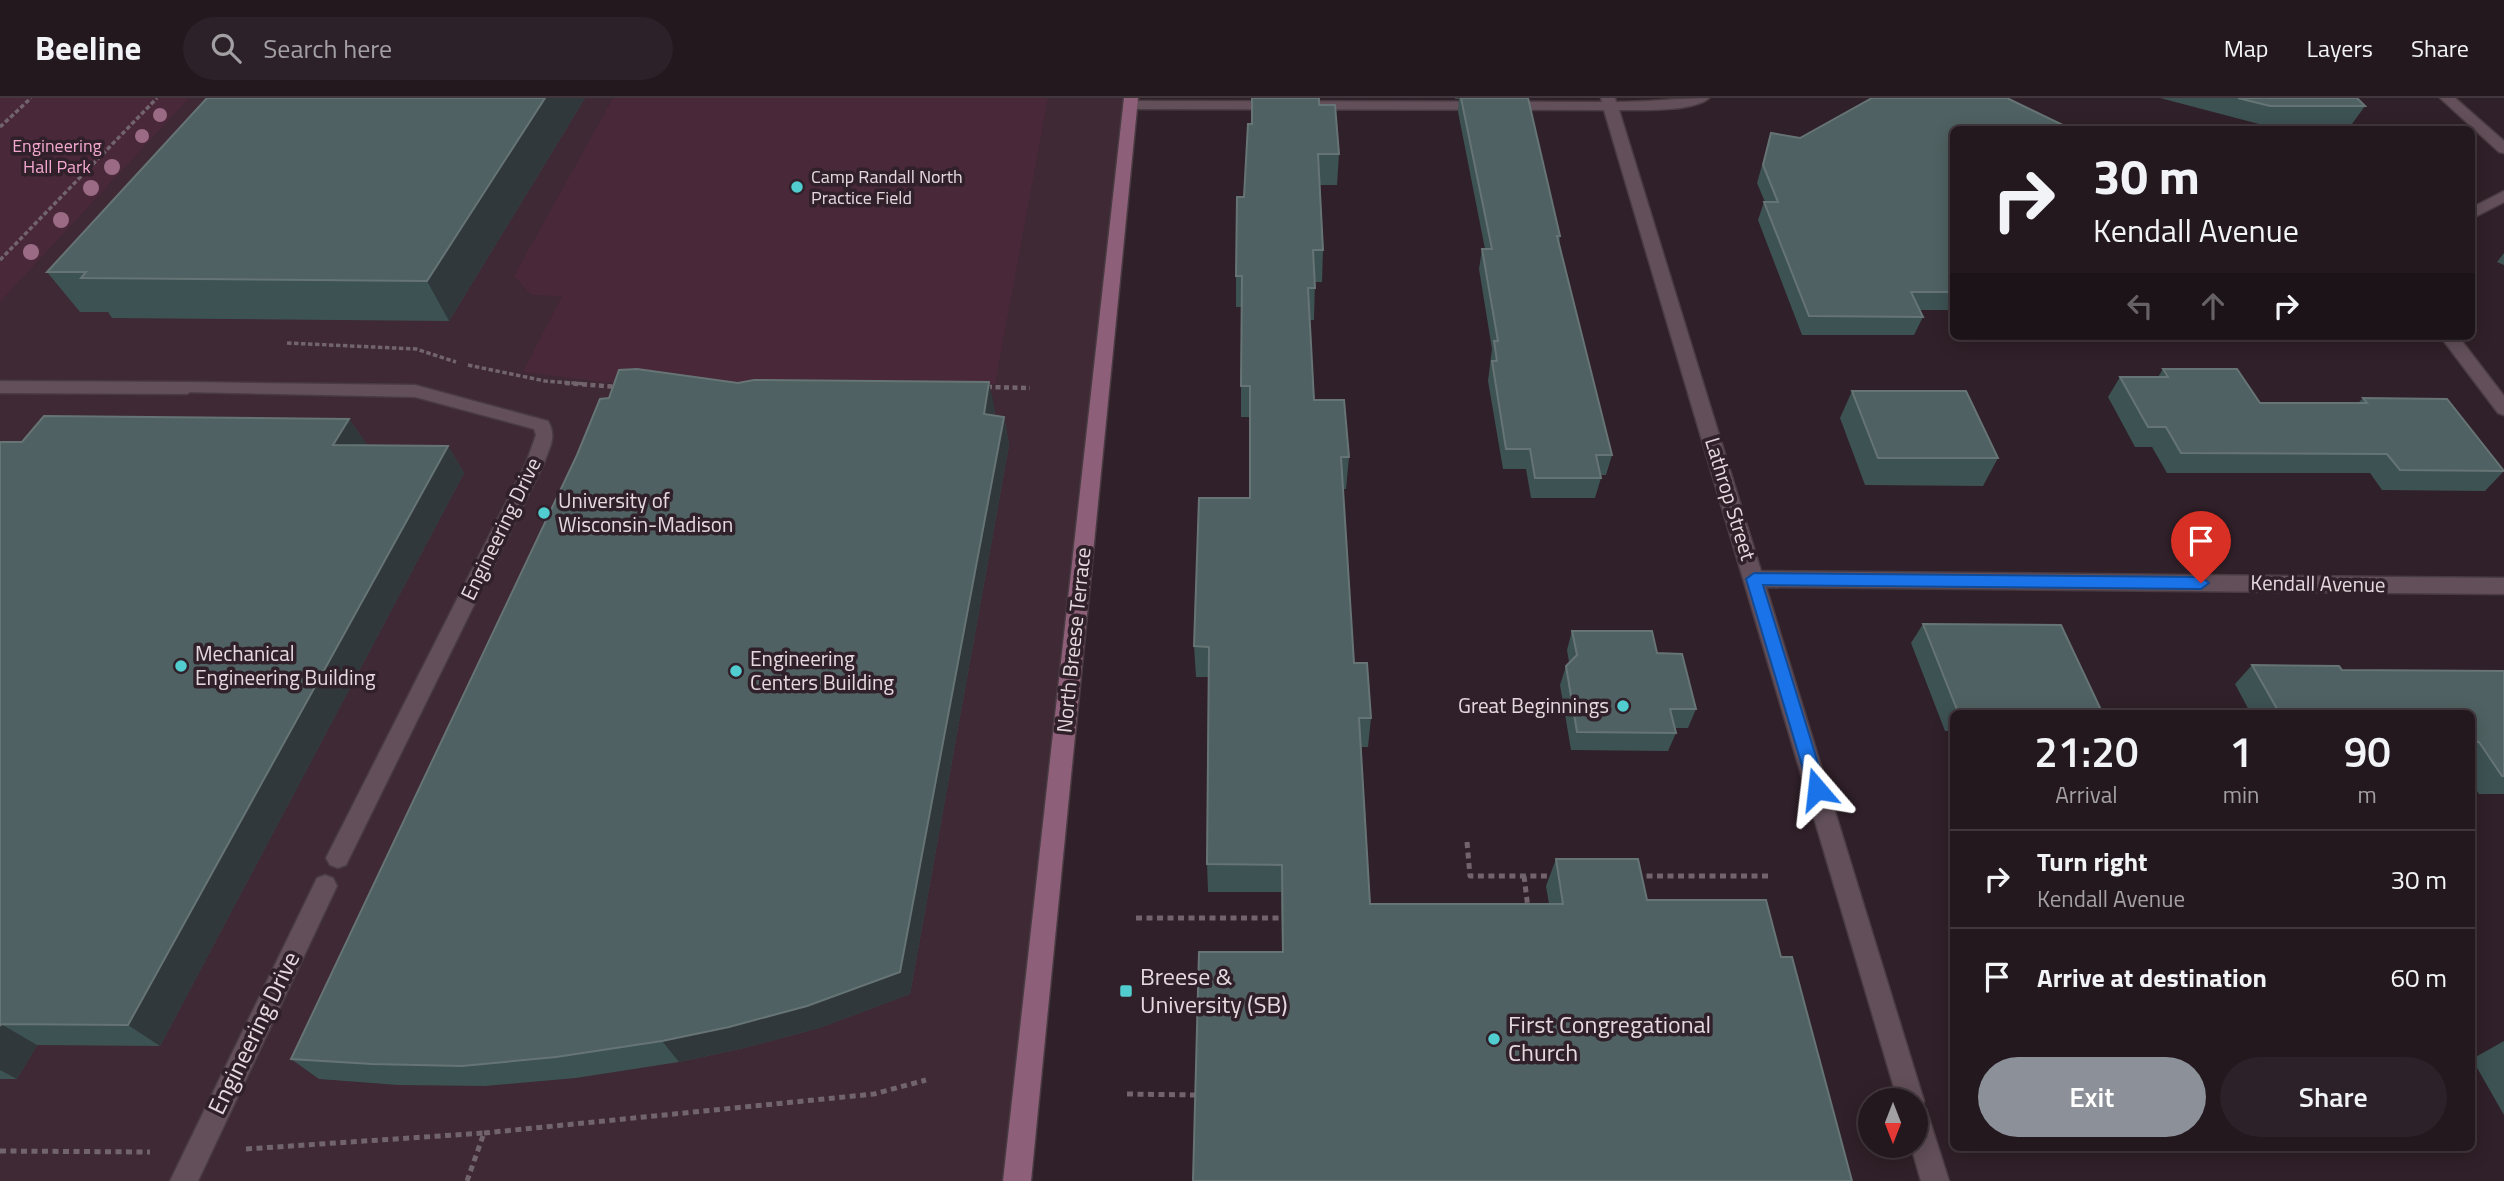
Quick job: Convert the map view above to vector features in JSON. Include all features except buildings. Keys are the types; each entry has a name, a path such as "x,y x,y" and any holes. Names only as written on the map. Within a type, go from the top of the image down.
{"street":[{"path":"1130,101 1609,101 1656,106 1702,98"},
{"path":"2447,98 2504,149"},
{"name":"North Breese Terrace","path":"1017,1181 1130,101"},
{"name":"Lathrop Street","path":"1609,101 1907,1088"},
{"path":"2475,212 2504,196"},
{"path":"2451,340 2504,408"},
{"name":"Engineering Drive","path":"0,387 415,391 542,425 545,435 536,463 338,858"},
{"name":"Kendall Avenue","path":"1754,579 2504,586"},
{"name":"Engineering Drive","path":"184,1181 325,886"},
{"path":"1928,1158 1935,1181"}],"path":[{"path":"0,127 30,98"},
{"path":"0,260 157,98"},
{"path":"287,343 416,349 466,365 545,381 620,387"},
{"path":"982,387 1030,388"},
{"path":"1467,842 1471,876 1565,876"},
{"path":"1524,876 1530,919"},
{"path":"1633,876 1768,876"},
{"path":"1136,918 1299,918"},
{"path":"0,1151 198,1152 484,1133 874,1094 926,1080"},
{"path":"1128,1094 1198,1095"},
{"path":"467,1181 484,1133"}],"shaded area":[{"name":"University of Wisconsin-Madison","path":"0,98 1131,98 1017,1181 0,1181"}],"green space":[{"name":"Engineering Hall Park","path":"0,98 189,98 0,302"},
{"name":"Camp Randall North Practice Field","path":"613,98 1048,98 995,384 604,382 523,372 562,296 531,295 514,276"}],"place":[{"name":"Camp Randall North Practice Field","path":"797,187"},
{"name":"University of Wisconsin-Madison","path":"544,513"},
{"name":"Mechanical Engineering Building","path":"181,666"},
{"name":"Engineering Centers Building","path":"736,671"},
{"name":"Great Beginnings","path":"1623,706"},
{"name":"Breese & University (SB)","path":"1126,991"},
{"name":"First Congregational Church","path":"1494,1039"}],"route":[{"path":"1817,789 1754,579 2201,583"}]}
